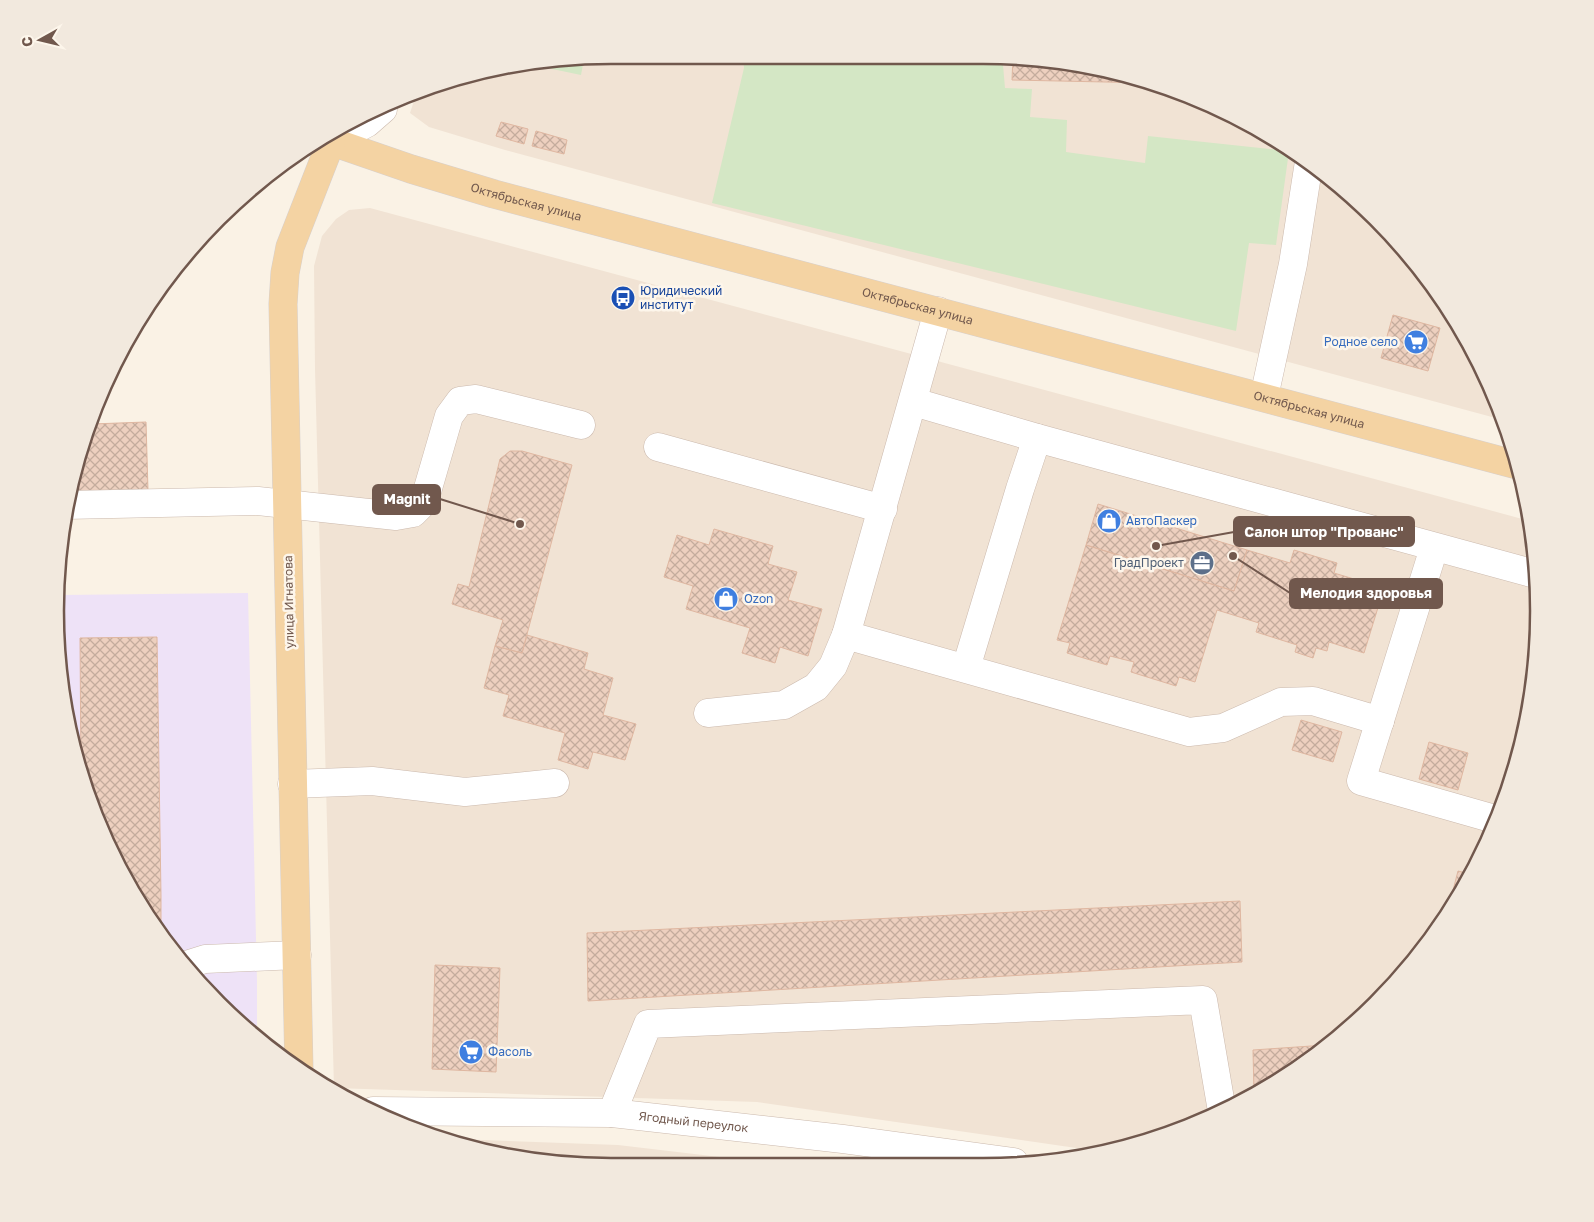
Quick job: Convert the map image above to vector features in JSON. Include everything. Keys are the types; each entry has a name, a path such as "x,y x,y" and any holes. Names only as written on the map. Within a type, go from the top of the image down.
{"main road":[{"name":"Октябрьская улица","path":"330,141 411,169 494,194 1264,397 1510,464"},
{"name":"улица Игнатова","path":"299,1060 283,304 285,273 290,246 324,145"}],"street":[{"path":"354,128 372,119"},
{"path":"1264,397 1292,264 1308,171"},
{"path":"708,713 784,705 816,688 832,666 846,635 914,402 938,311"},
{"path":"74,505 258,501 288,506 396,516 413,513 424,502 449,416 460,401 476,399 581,426"},
{"path":"914,402 1037,438 1529,572"},
{"path":"966,668 1037,438"},
{"path":"658,447 883,509"},
{"path":"1434,548 1361,781 1490,818"},
{"path":"846,635 1189,732 1224,728 1281,702 1313,701 1380,721"},
{"path":"292,784 372,781 465,792 555,783"},
{"path":"193,963 205,959 297,955"},
{"path":"612,1113 648,1024 1203,1000 1221,1104"},
{"name":"Ягодный переулок","path":"389,1111 612,1113 843,1139 984,1158"}],"shaded area":[{"path":"575,65 1019,65 1054,68 1125,82 1192,105 1257,137 1316,177 1344,200 1394,250 1438,307 1474,369 1495,418 505,150 429,127 410,113 414,101 469,82 540,68"},
{"path":"370,208 1522,519 1529,575 1530,611 1526,682 1520,718 1512,753 1489,820 1457,885 1417,944 1370,998 1316,1045 1287,1066 1257,1085 1192,1117 1125,1140 1090,1148 1084,1149 757,1102 343,1088 337,1085 334,1083 315,369 314,266 322,236 336,219 349,210"},
{"path":"248,593 257,1028 224,998 177,944 137,885 105,820 82,753 74,718 65,647 64,595"},
{"path":"468,1140 618,1145 728,1158 575,1157 540,1154"}],"green space":[{"path":"744,64 1003,65 1005,88 1032,89 1030,117 1067,120 1066,152 1145,163 1148,136 1277,150 1288,157 1276,245 1249,243 1236,331 712,203"},
{"path":"583,65 581,75 545,68"}],"building":[{"path":"1013,65 1054,68 1126,82 1012,80"},
{"path":"501,122 528,129 524,144 496,136"},
{"path":"536,131 567,140 564,154 532,146"},
{"path":"1393,315 1440,328 1428,371 1381,358"},
{"path":"146,422 148,491 77,493 82,469 97,424"},
{"path":"510,451 522,451 572,465 522,653 495,646 503,620 452,604 458,584 469,587 500,459"},
{"path":"1098,504 1247,550 1234,591 1086,545"},
{"path":"714,529 773,546 768,564 797,572 788,600 822,609 808,656 780,647 775,663 742,653 750,628 686,609 693,586 664,577 677,535 709,545"},
{"path":"1086,545 1234,591 1247,550 1290,563 1294,550 1337,563 1334,573 1384,588 1364,653 1329,642 1327,651 1316,648 1313,658 1295,652 1297,645 1256,632 1259,623 1217,610 1195,682 1179,677 1176,686 1131,672 1134,662 1110,656 1107,665 1067,653 1070,643 1057,640"},
{"path":"527,635 588,653 584,669 613,678 603,715 636,724 625,760 593,752 588,769 558,760 565,733 503,716 509,695 484,688 495,646 522,653"},
{"path":"157,637 161,922 137,885 120,853 105,820 82,753 80,638"},
{"path":"1301,720 1342,732 1333,762 1292,750"},
{"path":"1429,742 1468,753 1458,790 1419,779"},
{"path":"1458,871 1464,872 1457,885 1453,892"},
{"path":"1240,901 1242,962 588,1001 587,933"},
{"path":"435,965 500,968 496,1072 432,1069"},
{"path":"1315,1046 1254,1087 1253,1050"}],"place":[{"name":"Юридический институт","path":"623,298"},
{"name":"Родное село","path":"1416,342"},
{"name":"АвтоПаскер","path":"1109,521"},
{"name":"Magnit","path":"520,524"},
{"name":"Салон штор \"Прованс\"","path":"1156,546"},
{"name":"Мелодия здоровья","path":"1233,556"},
{"name":"ГрадПроект","path":"1202,563"},
{"name":"Ozon","path":"726,599"},
{"name":"Фасоль","path":"471,1052"}]}
